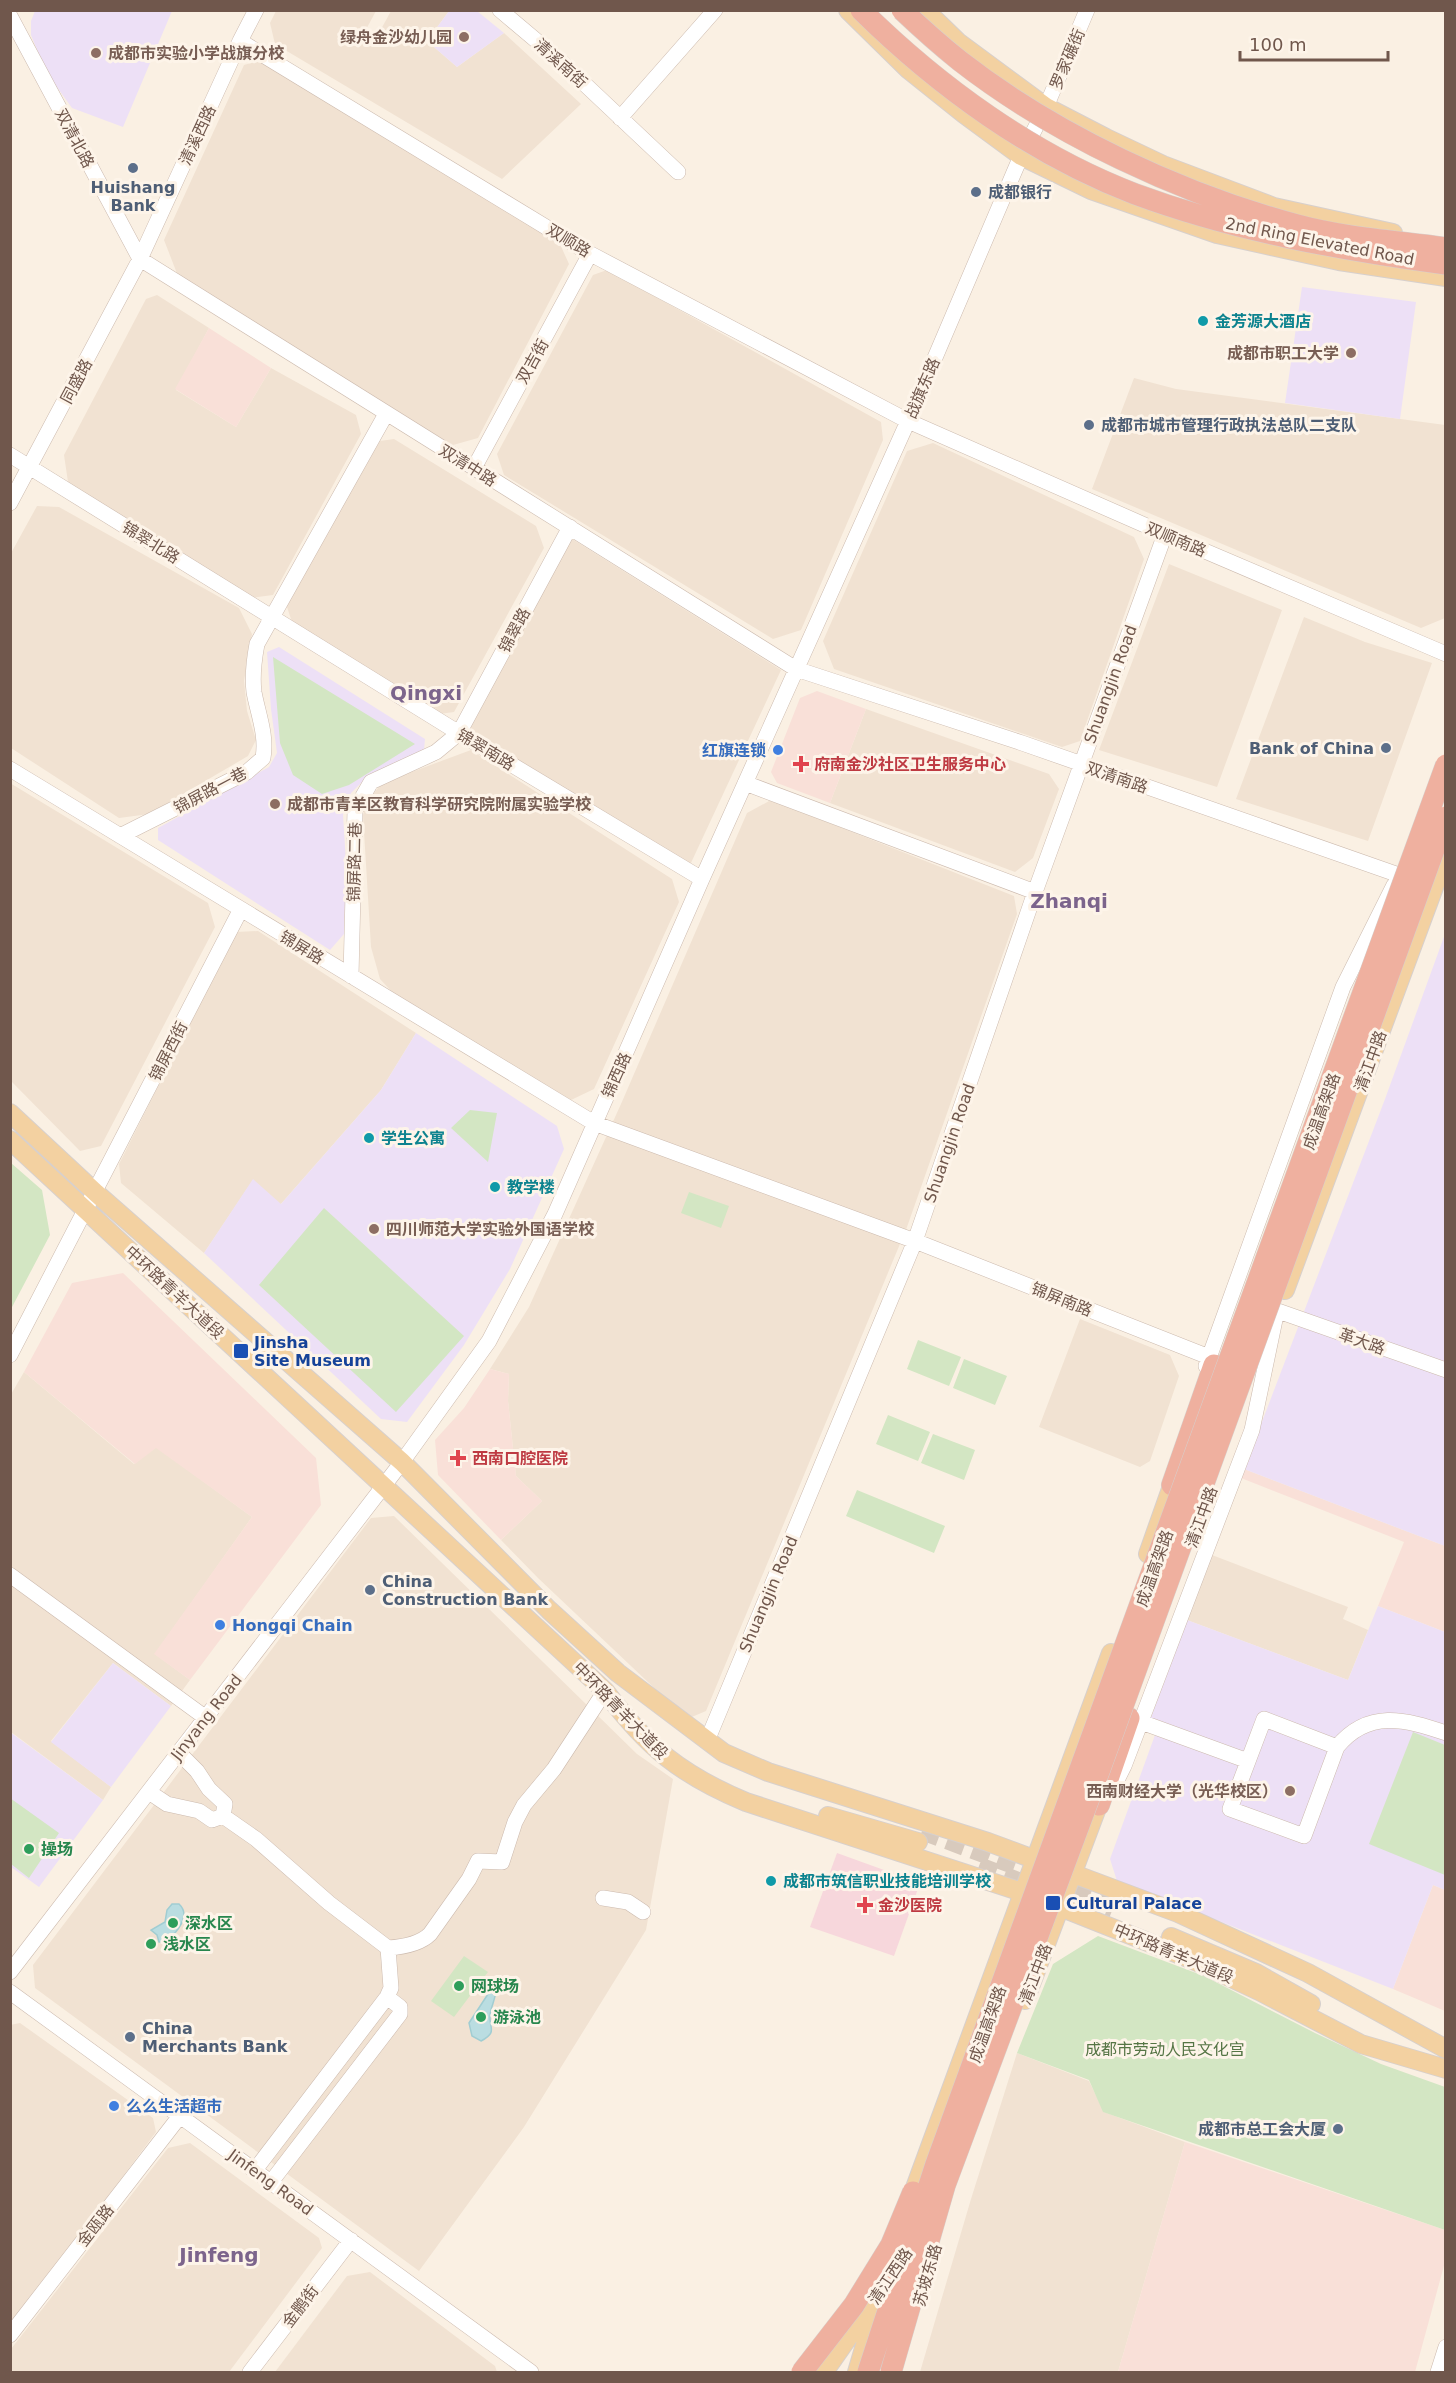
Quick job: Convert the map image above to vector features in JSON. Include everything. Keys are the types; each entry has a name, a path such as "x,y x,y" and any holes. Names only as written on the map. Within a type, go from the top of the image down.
{"highway":[{"name":"2nd Ring Elevated Road","path":"861,10 888,37 965,99 1012,131 1055,157 1124,189 1175,208 1271,234 1446,264"},
{"name":"2nd Ring Elevated Road","path":"902,10 960,62 1021,104 1102,148 1197,192 1231,205 1299,225 1446,248"},
{"name":"成温高架路","path":"868,2373 936,2164 1446,765"},
{"name":"成温高架路","path":"891,2373 945,2185 1274,1311 1446,817"},
{"path":"1172,1485 1211,1361 1327,1056 1388,919"},
{"path":"1099,1805 1150,1659 1234,1436 1274,1311"},
{"path":"802,2373 854,2305 891,2245 936,2133 971,2069"}],"main road":[{"path":"848,10 909,70 964,114 1021,156 1091,190 1217,234 1340,261 1446,277"},
{"path":"925,10 958,42 1046,107 1163,165 1274,207 1446,242"},
{"path":"856,2373 901,2225 1022,1892 1172,1485 1223,1362 1446,751"},
{"name":"清江中路","path":"957,2178 1099,1805 1122,1729 1274,1311 1442,876 1446,855"},
{"name":"中环路青羊大道段","path":"10,1113 91,1201 383,1486 605,1691 638,1732 673,1764 716,1790 746,1802 1022,1892 1158,1944 1226,1974 1361,2044 1442,2067"},
{"name":"中环路青羊大道段","path":"10,1140 91,1201 402,1462 549,1610 618,1673 724,1753 768,1772 977,1839 1178,1913 1256,1947 1368,2004 1443,2048"},
{"path":"605,1691 633,1710 680,1754 720,1778 784,1803 920,1837 760,1779 706,1754 662,1720 618,1673"},
{"path":"1442,2067 1418,2059 1237,1965 1112,1910 1212,1939 1275,1968 1385,2025 1443,2048"},
{"name":"清江西路","path":"824,2373 957,2178"},
{"name":"苏坡东路","path":"900,2373 957,2178"},
{"name":"清江西路","path":"808,2373 851,2314 901,2225"}],"street":[{"name":"清溪西路","path":"140,260 256,10"},
{"path":"620,118 715,10"},
{"name":"罗家碾街","path":"1046,107 1087,10"},
{"name":"清溪南街","path":"504,12 557,58 678,172"},
{"name":"双清北路","path":"11,13 140,260"},
{"name":"双顺路","path":"240,41 590,254 908,421"},
{"name":"战旗东路","path":"796,669 908,421 1021,156 1046,107"},
{"name":"双吉街","path":"474,468 590,254"},
{"name":"双清中路","path":"140,260 796,669"},
{"name":"同盛路","path":"10,503 140,260"},
{"path":"271,617 386,414"},
{"name":"双顺南路","path":"908,421 1446,654"},
{"name":"锦翠北路","path":"10,455 271,617"},
{"name":"锦翠路","path":"459,733 570,527"},
{"name":"Shuangjin Road","path":"707,1741 915,1241 1035,892 1165,534"},
{"name":"锦翠南路","path":"271,617 702,879"},
{"name":"锦屏路一巷","path":"120,836 247,772 263,758 266,744 254,691 253,667 257,644 271,617"},
{"name":"双清南路","path":"796,669 1081,764 1399,875 1442,876"},
{"name":"锦西路","path":"402,1462 489,1341 555,1214 796,669"},
{"name":"锦屏路二巷","path":"351,976 355,810 371,782 436,752 459,733"},
{"name":"锦屏路","path":"10,769 594,1123"},
{"path":"745,783 1035,892"},
{"path":"1211,1361 1342,987 1399,875"},
{"name":"锦屏西街","path":"10,1355 241,909"},
{"name":"锦屏南路","path":"594,1123 915,1241 1211,1361"},
{"path":"1080,1855 1124,1766 1252,1430 1274,1311"},
{"name":"革大路","path":"1274,1311 1446,1370"},
{"name":"Jinyang Road","path":"10,1972 402,1462"},
{"path":"10,1575 206,1718"},
{"path":"223,1816 256,1839 329,1903 388,1948 416,1943 427,1938 469,1879 478,1861 502,1862 515,1822 524,1805 550,1776 605,1691"},
{"path":"1337,1747 1264,1719 1230,1809 1304,1836 1337,1747 1347,1736 1365,1725 1383,1720 1404,1720 1446,1733"},
{"path":"1141,1722 1248,1761"},
{"path":"178,1753 197,1770 208,1789 225,1804 223,1816"},
{"path":"149,1792 167,1804 199,1811 212,1820 223,1816"},
{"path":"603,1898 628,1902 643,1912"},
{"path":"255,2170 387,1997 391,1988 388,1948"},
{"name":"Jinfeng Road","path":"10,1992 351,2240 524,2371"},
{"path":"271,2182 400,2014 400,2007 387,1997"},
{"name":"金瓯路","path":"10,2335 180,2116"},
{"name":"金鹏街","path":"250,2373 351,2240"},
{"path":"1438,2373 1446,2347"}],"shaded area":[{"name":"成都市实验小学战旗分校","path":"35,11 172,11 123,127 72,108 46,72 31,35 31,21"},
{"path":"276,11 376,11 363,35 374,42 391,11 449,11 427,41 457,67 504,33 581,104 502,179 275,44 270,23"},
{"name":"绿舟金沙幼儿园","path":"449,11 477,11 504,33 457,67 427,41"},
{"path":"261,60 559,242 569,264 478,438 453,445 178,276 164,240 244,65"},
{"path":"607,270 881,422 883,440 801,630 773,639 504,475 497,454 593,275"},
{"name":"成都市职工大学","path":"1302,287 1416,302 1400,419 1285,403"},
{"path":"157,295 209,328 176,390 236,427 271,368 356,415 361,434 273,595 251,598 68,482 64,455 146,299"},
{"path":"209,328 271,368 236,427 175,389"},
{"path":"1134,378 1176,389 1445,425 1445,618 1421,628 1092,489"},
{"path":"394,439 536,526 544,548 454,712 439,714 292,622 286,604 380,441"},
{"path":"933,443 1134,537 1144,559 1080,741 1062,747 834,669 823,641 907,451"},
{"path":"37,506 59,507 239,608 252,634 244,681 247,711 256,740 248,756 149,814 119,818 11,748 10,555"},
{"path":"569,537 781,670 690,865 465,727"},
{"path":"1169,564 1282,610 1217,787 1099,750"},
{"path":"1304,617 1365,642 1432,663 1368,841 1236,799"},
{"name":"成都市青羊区教育科学研究院附属实验学校","path":"279,647 425,739 424,750 361,783 351,793 343,815 346,863 344,934 330,950 158,840 158,828 269,767 277,753 267,652"},
{"path":"817,691 866,709 830,803 777,783 771,772 800,698"},
{"path":"866,709 1049,774 1059,789 1033,858 1015,872 830,803"},
{"path":"471,750 672,879 679,902 594,1089 571,1100 394,994 380,979 371,947 363,815 366,803 382,783"},
{"path":"10,783 208,903 215,927 101,1146 80,1151 11,1081"},
{"path":"771,800 1014,896 1017,914 907,1227 706,1711 687,1719 501,1540 542,1501 516,1476 508,1401 509,1374 490,1369 529,1307 621,1104 747,813"},
{"path":"258,931 416,1033 381,1090 280,1205 253,1180 204,1253 121,1183 119,1164 236,932"},
{"path":"1445,934 1445,1546 1244,1469 1385,1099"},
{"name":"四川师范大学实验外国语学校","path":"416,1033 557,1126 564,1149 510,1269 464,1345 407,1422 381,1419 204,1253 253,1179 281,1204 381,1090"},
{"path":"123,1273 316,1458 321,1505 190,1680 154,1654 252,1517 156,1448 135,1464 24,1372 72,1283"},
{"path":"1080,1319 1170,1355 1179,1376 1150,1461 1140,1467 1039,1427"},
{"path":"490,1369 509,1374 508,1401 516,1476 542,1501 501,1540 438,1475 435,1440 464,1408"},
{"path":"24,1372 134,1464 156,1447 252,1517 155,1654 190,1680 171,1706 113,1663 51,1741 111,1787 103,1800 11,1732 10,1396"},
{"path":"1244,1469 1445,1546 1445,1632 1378,1606 1404,1542 1241,1478"},
{"path":"394,1516 637,1754 673,1779 646,1930 524,2127 419,2271 35,1988 33,1965 371,1518"},
{"path":"1212,1555 1348,1607 1343,1619 1368,1630 1348,1680 1187,1620"},
{"name":"西南财经大学（光华校区）","path":"1378,1606 1445,1632 1445,1890 1433,1885 1393,1989 1117,1881 1110,1859 1159,1724 1150,1720 1187,1620 1348,1680"},
{"path":"113,1663 171,1706 111,1787 51,1742"},
{"path":"10,1732 103,1800 39,1887 11,1867"},
{"name":"金沙医院","path":"837,1853 920,1883 894,1956 810,1927"},
{"path":"1433,1885 1445,1890 1445,2011 1393,1989"},
{"path":"20,2023 153,2118 156,2132 11,2326 10,2025"},
{"path":"1017,2053 1089,2081 1104,2112 1185,2142 1118,2372 920,2372"},
{"path":"1185,2142 1445,2230 1445,2262 1415,2372 1118,2372"},
{"path":"190,2143 319,2238 322,2248 229,2372 11,2372 11,2349 168,2148"},
{"path":"370,2272 495,2366 497,2372 275,2372 347,2276"}],"green space":[{"path":"273,657 415,744 349,785 322,794 293,775 280,743"},
{"path":"470,1110 497,1113 488,1162 451,1128"},
{"path":"11,1163 42,1190 50,1235 11,1309"},
{"path":"689,1192 729,1206 721,1228 681,1213"},
{"path":"324,1208 464,1336 396,1412 259,1285"},
{"path":"918,1340 961,1357 949,1386 907,1369"},
{"path":"964,1359 1007,1376 995,1405 953,1388"},
{"path":"888,1415 930,1432 918,1461 876,1444"},
{"path":"933,1434 975,1450 964,1480 921,1463"},
{"path":"857,1490 945,1526 934,1553 846,1516"},
{"path":"1413,1732 1445,1745 1445,1875 1369,1844"},
{"name":"操场","path":"10,1798 59,1833 29,1878 11,1864"},
{"name":"成都市劳动人民文化宫","path":"1098,1936 1204,1976 1381,2064 1445,2087 1445,2230 1103,2112 1089,2080 1017,2053 1053,1964"},
{"name":"网球场","path":"464,1956 488,1972 454,2017 431,2001"}],"water":[{"path":"172,1904 179,1904 183,1909 183,1919 178,1929 166,1942 159,1942 157,1935 151,1930 165,1922 167,1910"},
{"name":"游泳池","path":"490,1991 495,1996 490,2014 492,2030 481,2041 472,2036 469,2023"}],"tunnel":[{"path":"922,1831 1115,1903"},
{"path":"979,1866 1110,1916"}],"place":[{"name":"绿舟金沙幼儿园","path":"464,37"},
{"name":"成都市实验小学战旗分校","path":"96,53"},
{"name":"Huishang Bank","path":"133,168"},
{"name":"成都银行","path":"976,192"},
{"name":"金芳源大酒店","path":"1203,321"},
{"name":"成都市职工大学","path":"1351,353"},
{"name":"成都市城市管理行政执法总队二支队","path":"1089,425"},
{"name":"Bank of China","path":"1386,748"},
{"name":"红旗连锁","path":"778,750"},
{"name":"府南金沙社区卫生服务中心","path":"801,764"},
{"name":"成都市青羊区教育科学研究院附属实验学校","path":"275,804"},
{"name":"学生公寓","path":"369,1138"},
{"name":"教学楼","path":"495,1187"},
{"name":"四川师范大学实验外国语学校","path":"374,1229"},
{"name":"Jinsha Site Museum","path":"241,1351"},
{"name":"西南口腔医院","path":"458,1458"},
{"name":"China Construction Bank","path":"370,1590"},
{"name":"Hongqi Chain","path":"220,1625"},
{"name":"西南财经大学（光华校区）","path":"1290,1791"},
{"name":"操场","path":"29,1849"},
{"name":"成都市筑信职业技能培训学校","path":"771,1881"},
{"name":"Cultural Palace","path":"1053,1903"},
{"name":"金沙医院","path":"865,1905"},
{"name":"深水区","path":"173,1923"},
{"name":"浅水区","path":"151,1944"},
{"name":"网球场","path":"459,1986"},
{"name":"游泳池","path":"481,2017"},
{"name":"China Merchants Bank","path":"130,2037"},
{"name":"么么生活超市","path":"114,2106"},
{"name":"成都市总工会大厦","path":"1338,2129"}],"district":[{"name":"Qingxi","path":"426,693"},
{"name":"Zhanqi","path":"1069,901"},
{"name":"Jinfeng","path":"219,2255"}]}
